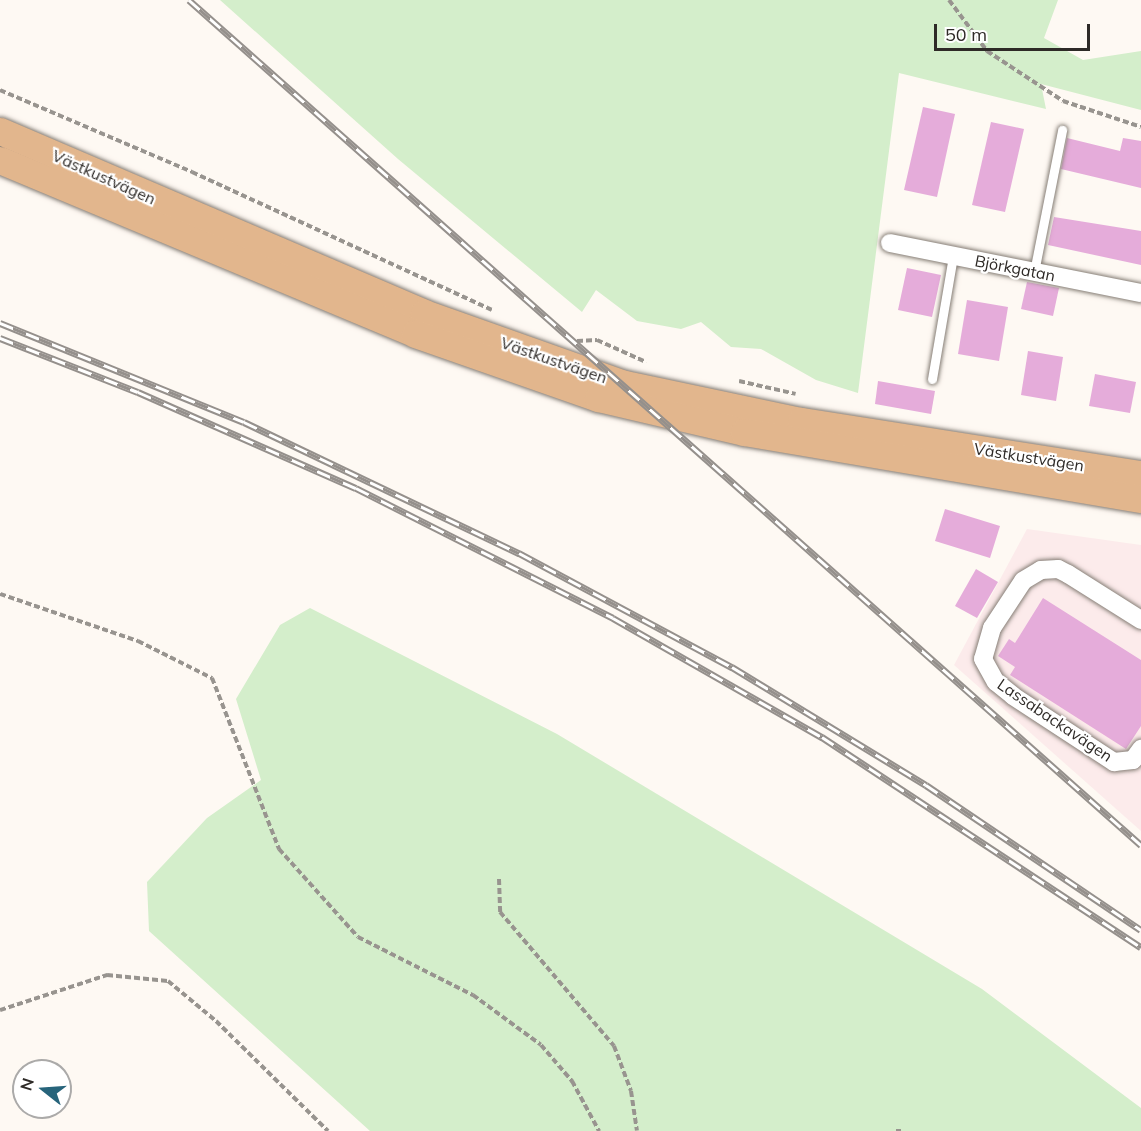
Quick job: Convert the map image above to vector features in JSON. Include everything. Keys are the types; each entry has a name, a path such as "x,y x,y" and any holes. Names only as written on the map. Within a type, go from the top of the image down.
{"main road":[{"name":"Västkustvägen","path":"0,131 424,313 626,384 801,421 1141,474"},
{"name":"Västkustvägen","path":"0,160 415,334 598,398 754,434 1141,499"}],"street":[{"name":"Björkgatan","path":"890,243 1141,293"},
{"name":"Lassabackavägen","path":"1141,620 1068,574 1058,569 1041,570 1023,581 992,628 983,659 996,682 1013,696 1114,762 1133,760 1141,748"}],"lane":[{"path":"1034,272 1062,130"},
{"path":"932,379 953,256"}],"path":[{"path":"949,0 987,51 1063,101 1141,127"},
{"path":"0,90 192,172 499,313"},
{"path":"569,341 597,340 656,365"},
{"path":"735,381 802,396"},
{"path":"0,594 138,641 212,678 279,849 357,937 473,995 541,1045 572,1081 599,1131"},
{"path":"498,879 500,912 614,1047 631,1091 637,1131"},
{"path":"0,1010 107,975 168,981 216,1021 328,1131"},
{"path":"896,1131 901,1131"}],"shaded area":[{"path":"1027,529 1141,545 1141,831 954,665"}],"green space":[{"path":"220,0 1058,0 1044,38 1083,60 1141,51 1141,110 1041,84 1046,109 899,73 858,393 816,380 761,349 731,347 701,322 681,329 637,321 596,290 582,312 398,159"},
{"path":"310,608 557,734 982,989 1141,1108 1141,1131 370,1131 149,931 147,882 207,818 261,780 236,699 280,625"}],"building":[{"path":"923,107 955,114 937,197 904,190"},
{"path":"991,122 1024,129 1005,212 972,205"},
{"path":"1067,138 1120,151 1123,138 1141,141 1141,188 1061,169"},
{"path":"1054,217 1141,231 1141,265 1048,245"},
{"path":"907,268 941,275 932,317 898,310"},
{"path":"1027,282 1059,288 1053,316 1021,309"},
{"path":"967,300 1008,307 999,361 958,354"},
{"path":"1028,351 1063,357 1056,401 1021,395"},
{"path":"1095,374 1136,382 1130,413 1089,406"},
{"path":"878,381 935,391 931,414 875,404"},
{"path":"945,509 1000,526 990,558 935,541"},
{"path":"976,569 998,582 977,618 955,606"},
{"path":"1043,598 1141,660 1141,726 1126,749 1010,675 1015,667 998,656 1009,639 1015,643"}],"railway":[{"path":"189,0 1141,845"},
{"path":"0,323 244,422 519,553 732,667 926,785 1141,930"},
{"path":"0,338 138,392 356,488 613,618 822,737 1141,947"}]}
